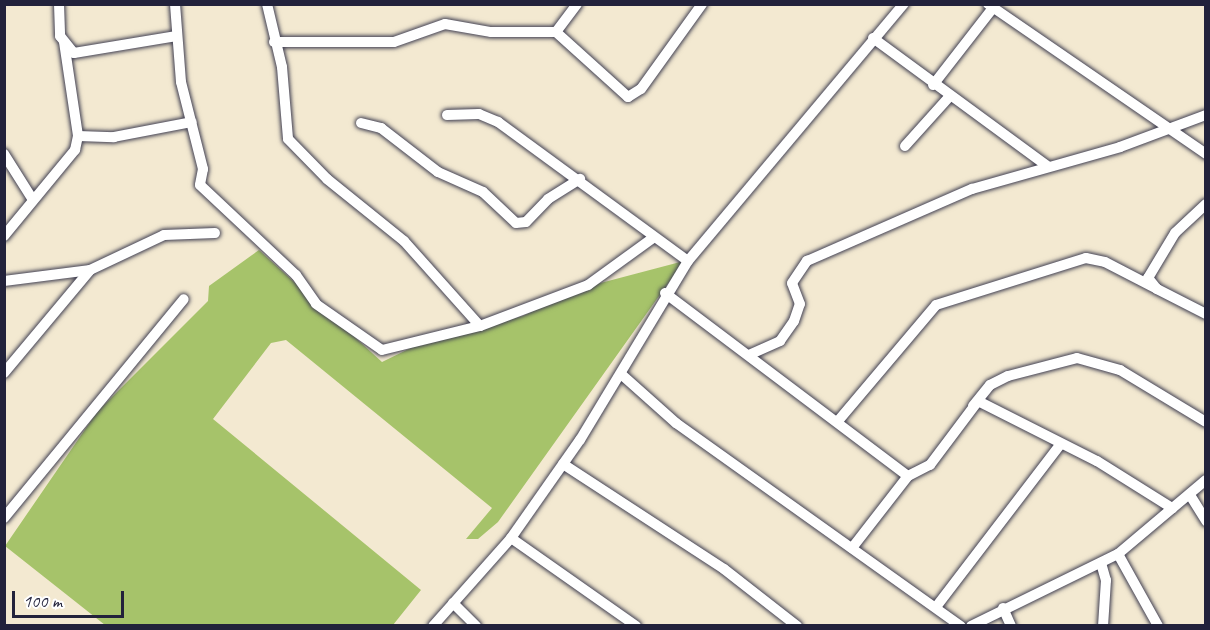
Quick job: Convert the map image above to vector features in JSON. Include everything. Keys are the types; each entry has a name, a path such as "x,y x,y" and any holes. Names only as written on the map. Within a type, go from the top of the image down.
{"street":[{"path":"4,236 75,150 78,136 59,4"},
{"path":"175,4 177,36 203,169 200,185 296,275 316,304 382,350 480,326 588,285 653,238"},
{"path":"267,4 274,42 282,68 288,139 404,241 480,326"},
{"path":"556,32 577,4"},
{"path":"274,42 394,42 445,24 491,32 556,32 623,94 634,97 702,4"},
{"path":"433,626 511,538 563,464 621,374 665,292 688,261 873,38 904,4"},
{"path":"933,85 991,6 1206,154"},
{"path":"64,42 74,53 177,36"},
{"path":"873,38 933,85 1047,166"},
{"path":"905,146 950,96"},
{"path":"447,116 478,114 498,122 580,179 653,238 688,261"},
{"path":"750,354 780,341 794,321 800,304 792,283 807,261 972,189 1172,130 1206,115"},
{"path":"78,136 114,137 192,122"},
{"path":"361,123 381,128 438,172 483,192 516,223 526,222 548,199 580,179"},
{"path":"4,154 33,200"},
{"path":"1157,289 1149,273 1175,233 1206,204"},
{"path":"4,281 90,270 164,235 215,233"},
{"path":"838,421 936,305 1086,258 1105,262 1206,314"},
{"path":"4,373 90,270"},
{"path":"665,292 750,354 908,476"},
{"path":"4,518 184,299"},
{"path":"852,548 908,476 930,465 990,385 1008,376 1077,358 1120,370 1206,422"},
{"path":"621,374 657,409 961,626"},
{"path":"972,408 978,401 1172,508"},
{"path":"936,607 1060,445"},
{"path":"563,464 724,569 797,626"},
{"path":"971,626 1003,608 1118,554 1206,480"},
{"path":"1190,495 1206,521"},
{"path":"511,538 636,626"},
{"path":"1118,554 1158,626"},
{"path":"1101,563 1106,580 1103,626"},
{"path":"453,603 476,626"},
{"path":"1003,608 1011,626"}],"green space":[{"path":"259,250 382,362 421,343 523,316 574,290 684,261 498,522 478,539 466,539 492,508 286,340 271,343 213,419 421,590 393,625 105,625 5,546 97,412 208,301 209,286"}]}
